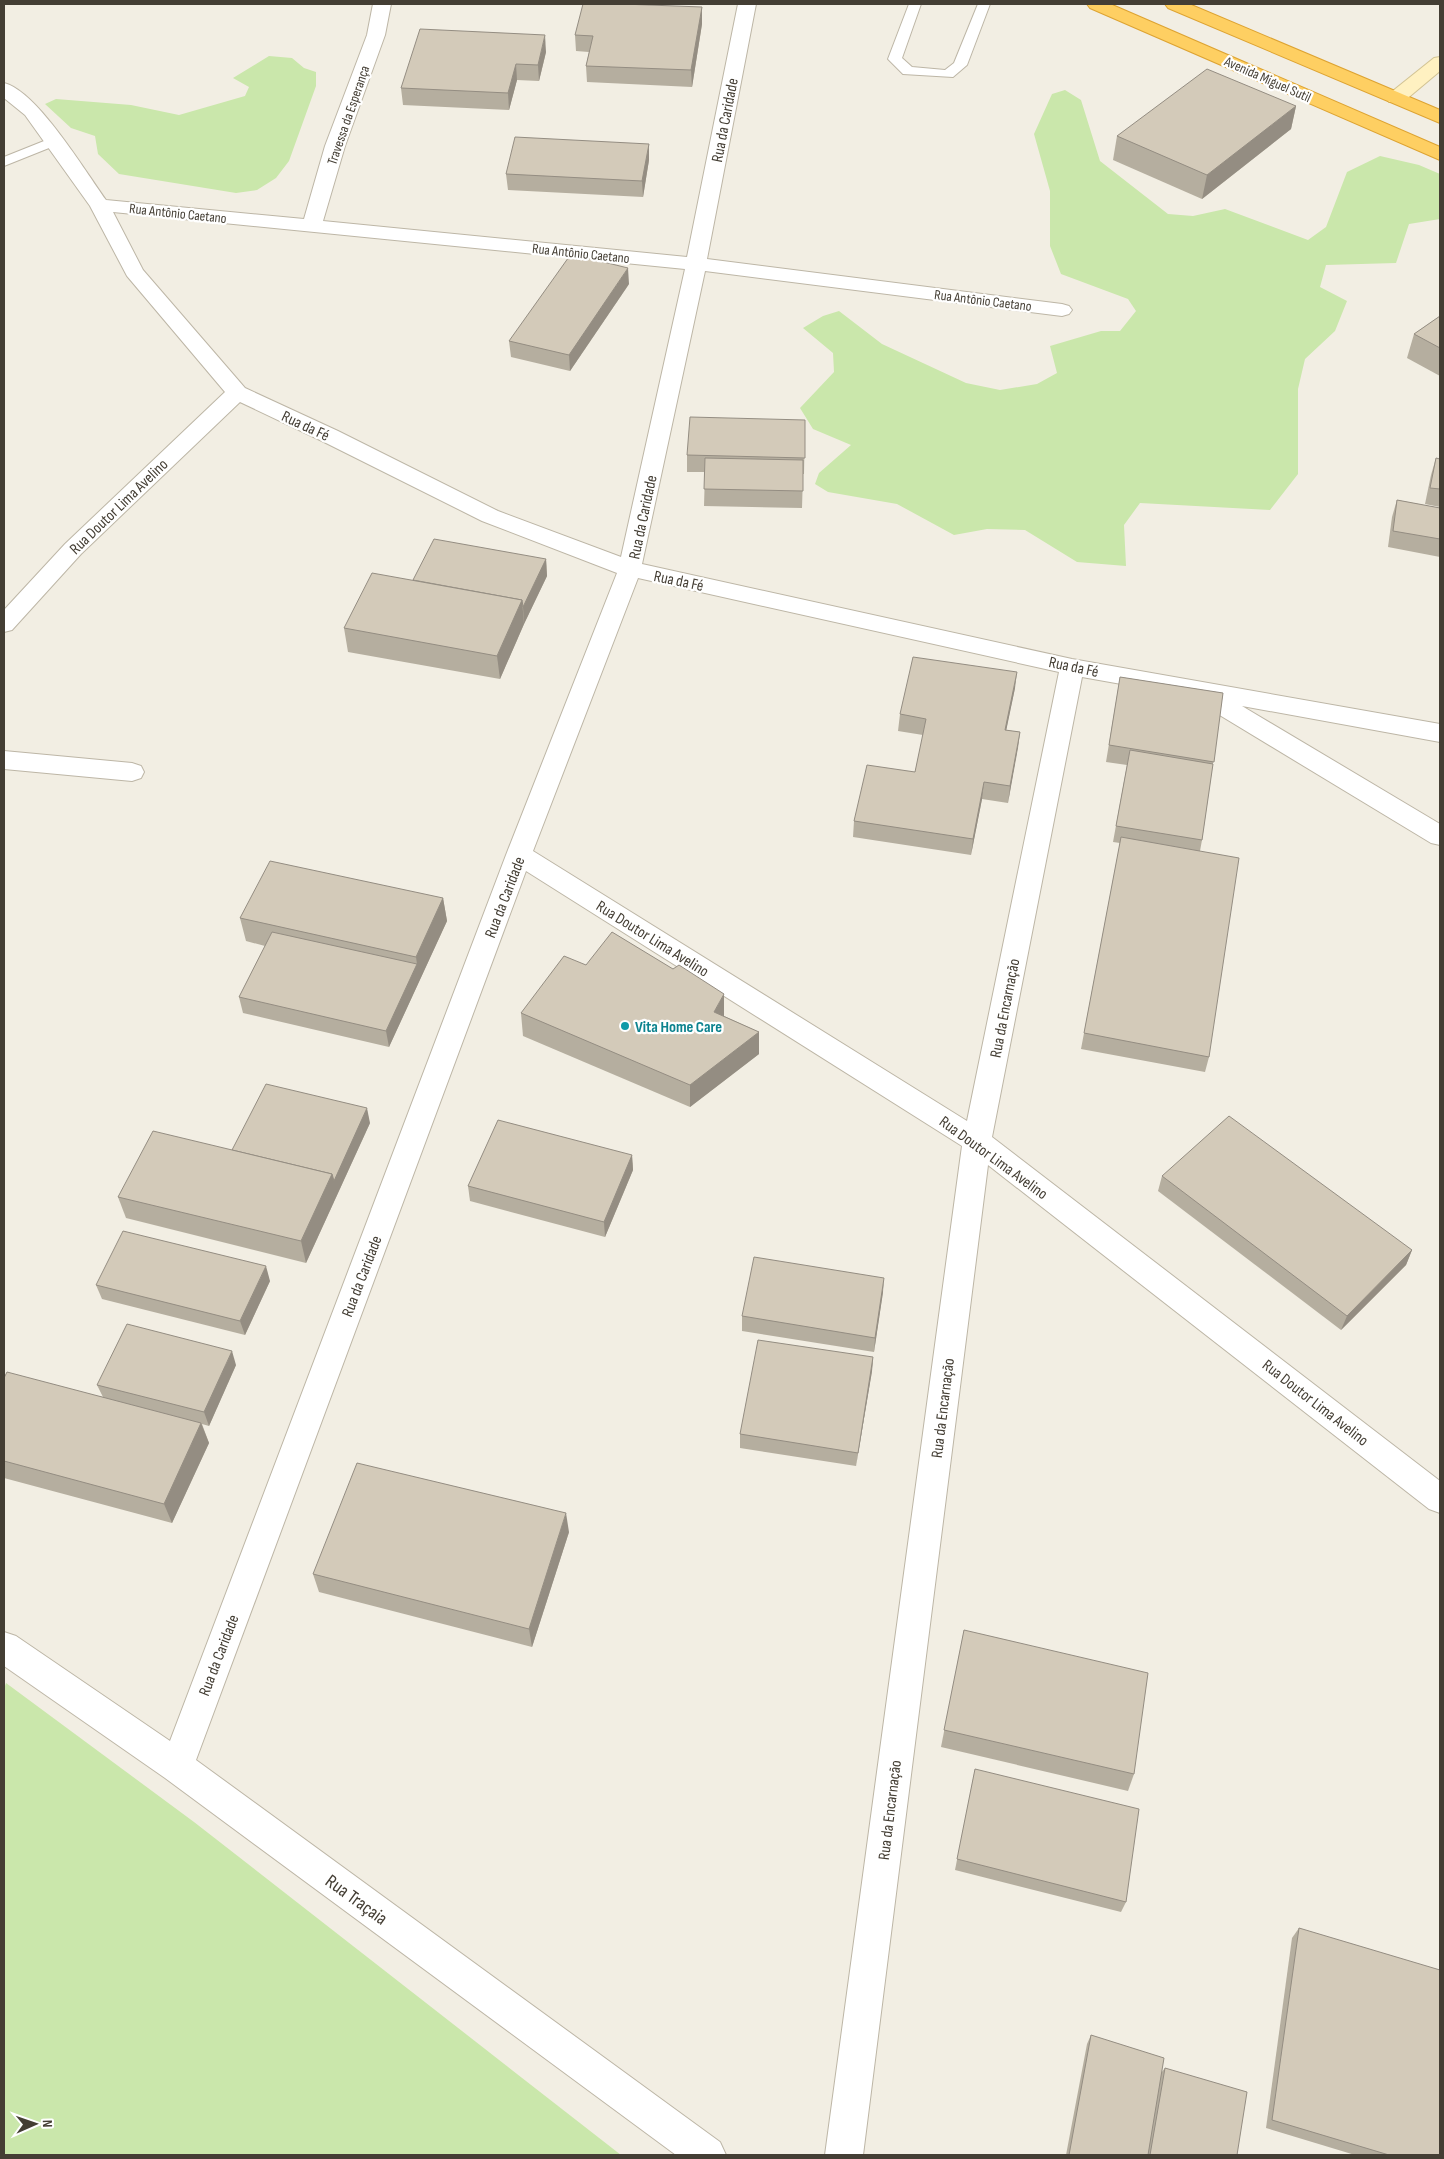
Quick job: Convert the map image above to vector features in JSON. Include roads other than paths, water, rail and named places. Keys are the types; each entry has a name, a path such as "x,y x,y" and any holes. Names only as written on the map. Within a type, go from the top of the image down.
{"highway":[{"name":"Avenida Miguel Sutil","path":"1096,4 1440,154"},
{"name":"Avenida Miguel Sutil","path":"1174,4 1440,117"}],"street":[{"name":"Travessa da Esperança","path":"312,226 336,146 376,36 382,4"},
{"name":"Rua da Caridade","path":"177,1766 520,855 630,569 696,264 747,4"},
{"path":"1396,98 1440,62"},
{"name":"Rua da Fé","path":"4,88 32,111 100,205 134,272 238,393 330,436 490,516 630,569 1072,666 1440,733"},
{"name":"Rua Antônio Caetano","path":"100,205 696,264 1062,310"},
{"name":"Rua Doutor Lima Avelino","path":"4,624 73,549 238,393"},
{"name":"Rua da Encarnação","path":"844,2155 977,1141 1072,666"},
{"path":"1198,690 1440,836"},
{"path":"4,760 132,772"},
{"name":"Rua Doutor Lima Avelino","path":"520,855 977,1141 1440,1499"},
{"name":"Rua Traçaia","path":"4,1647 177,1766 707,2155"}],"lane":[{"path":"915,4 896,59 908,71 948,74 960,65 984,4"},
{"path":"4,162 54,142"}],"place":[{"name":"Vita Home Care","path":"625,1026"}]}
